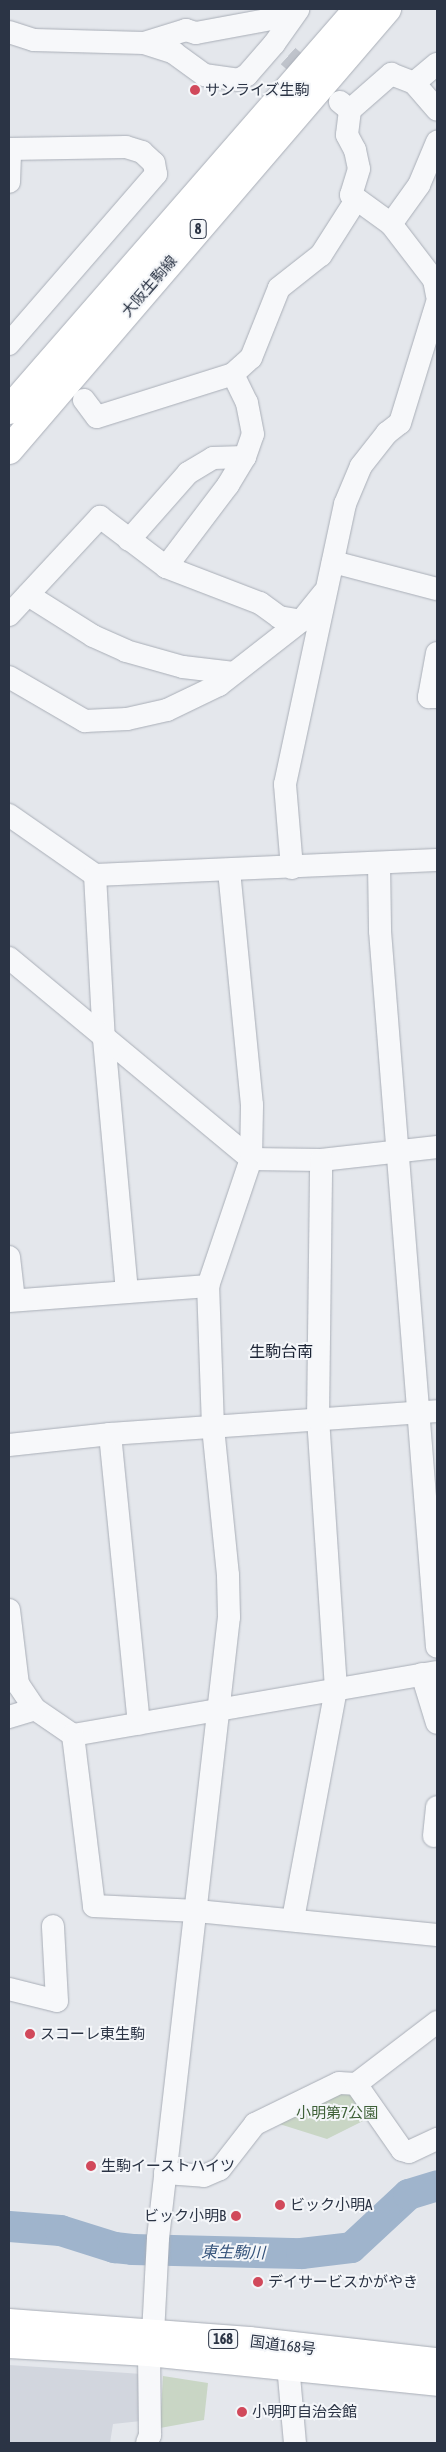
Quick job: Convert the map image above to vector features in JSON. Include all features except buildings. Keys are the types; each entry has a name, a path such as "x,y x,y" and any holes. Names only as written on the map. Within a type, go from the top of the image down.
{"main road":[{"name":"大阪生駒線","path":"9,410 358,9"},
{"name":"大阪生駒線","path":"9,450 387,9"},
{"name":"国道168号","path":"9,2323 288,2365 437,2382"},
{"name":"国道168号","path":"9,2344 151,2343 437,2362"}],"street":[{"path":"144,43 186,30 196,33 296,12"},
{"path":"9,32 42,40 144,43 174,52 204,75 238,80 281,50 296,12"},
{"path":"414,83 437,64"},
{"path":"437,109 414,83 391,74 345,106 347,135 355,150 359,169 351,195 391,224 434,280 437,296"},
{"path":"391,224 418,185 437,142"},
{"path":"9,182 9,149 126,148 142,152 154,163 156,174 9,344"},
{"path":"84,400 97,417 233,374 252,358 279,288 321,255 356,200"},
{"path":"292,868 285,784 345,504 361,466 387,433 400,424 437,303"},
{"path":"166,567 245,457 253,434 247,403 233,374"},
{"path":"129,540 188,474 213,458 245,457"},
{"path":"9,615 96,518 100,517 166,567 260,603 279,617 301,621"},
{"path":"333,562 437,589"},
{"path":"9,677 85,721 127,719 167,710 204,694 234,673 301,621 327,590"},
{"path":"28,595 93,636 126,651 183,667 234,673"},
{"path":"437,653 429,697 437,696"},
{"path":"9,815 95,874 292,868 437,860"},
{"path":"379,864 380,931 397,1150 429,1412 437,1647"},
{"path":"147,2443 150,2435 151,2343 165,2173 197,1911 229,1617 228,1575 213,1427 208,1286 251,1158 252,1105 228,870"},
{"path":"95,874 104,1039 127,1290"},
{"path":"9,958 104,1039 251,1158 322,1160 397,1150 437,1147"},
{"path":"293,1919 336,1690 318,1420 322,1160"},
{"path":"9,1257 12,1301 127,1290 208,1286"},
{"path":"9,1445 110,1434 429,1412"},
{"path":"110,1434 139,1724"},
{"path":"9,1610 18,1684 35,1709 73,1735 218,1708 430,1673 437,1723"},
{"path":"9,1717 35,1709"},
{"path":"73,1735 94,1906 197,1911 293,1919 437,1935"},
{"path":"434,1836 437,1807"},
{"path":"9,1989 57,2001 53,1926"},
{"path":"165,2173 204,2176 220,2169 255,2124 339,2083 356,2084 437,2022"},
{"path":"356,2084 402,2150 409,2152 437,2140"},
{"path":"288,2365 295,2443"}],"shaded area":[{"path":"9,2365 142,2374 141,2421 113,2424 110,2443 9,2443"}],"green space":[{"name":"小明第7公園","path":"339,2091 353,2096 369,2118 327,2139 273,2122 292,2112 304,2113"},
{"path":"163,2376 208,2383 204,2420 160,2428"}],"waterway":[{"name":"東生駒川","path":"9,2226 60,2230 114,2247 132,2249 301,2253 351,2247 408,2194 437,2185"}],"tunnel":[{"path":"288,56 317,81"}],"place":[{"name":"サンライズ生駒","path":"195,90"},
{"name":"スコーレ東生駒","path":"30,2034"},
{"name":"生駒イーストハイツ","path":"91,2166"},
{"name":"ビック小明A","path":"280,2205"},
{"name":"ビック小明B","path":"236,2216"},
{"name":"デイサービスかがやき","path":"258,2282"},
{"name":"小明町自治会館","path":"242,2412"}],"district":[{"name":"生駒台南","path":"281,1351"}]}
